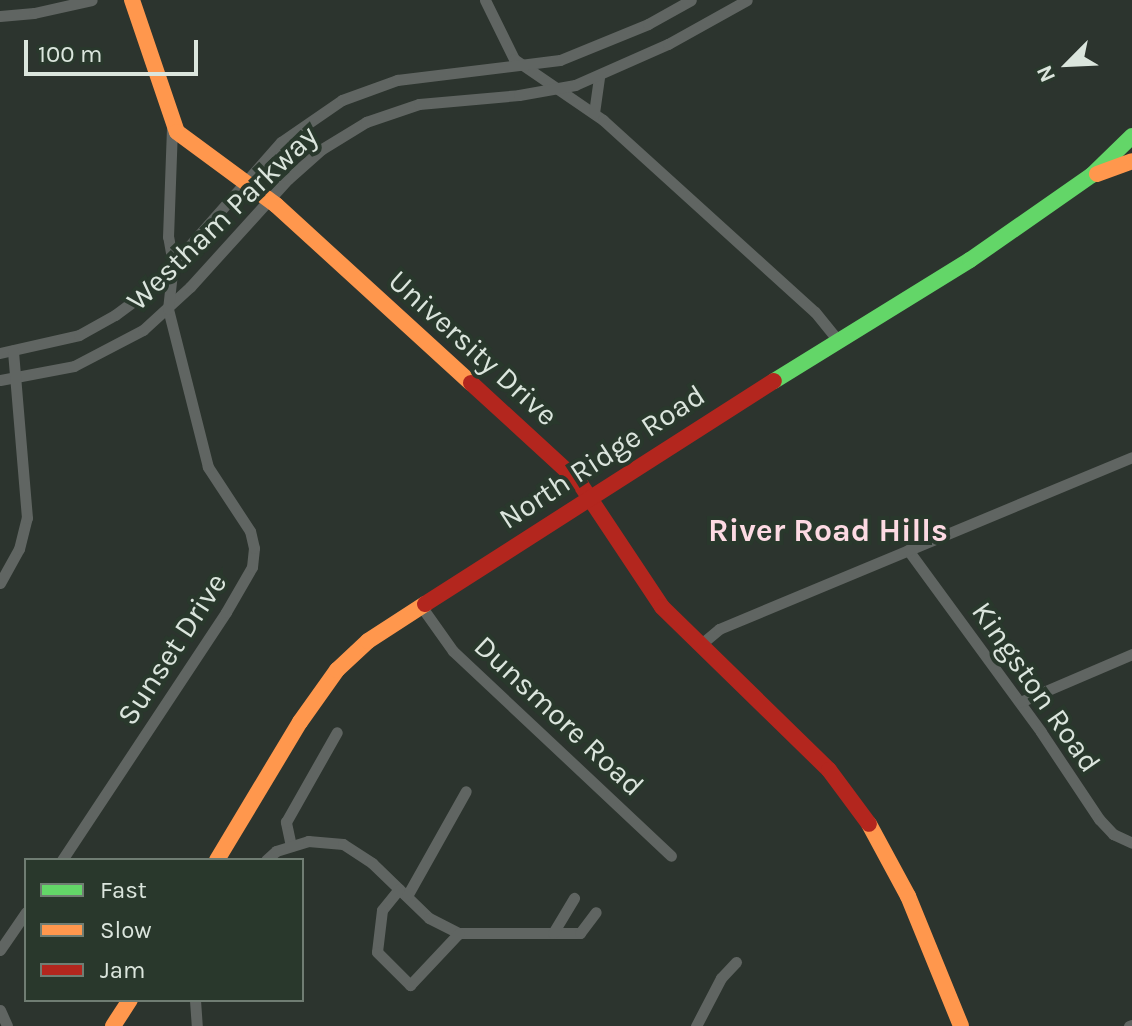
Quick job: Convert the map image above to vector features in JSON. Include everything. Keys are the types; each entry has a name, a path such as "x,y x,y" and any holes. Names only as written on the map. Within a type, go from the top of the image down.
{"street":[{"path":"0,16 34,13 92,0"},
{"path":"132,0 172,126"},
{"path":"485,0 514,59 594,113 815,312 838,340"},
{"name":"Westham Parkway","path":"6,352 92,329 154,286 295,130 342,100 406,78 527,65 590,50 691,0"},
{"name":"Westham Parkway","path":"0,380 74,366 143,330 168,309 268,199 322,149 357,126 419,104 561,88 599,76 668,44 747,0"},
{"path":"594,113 599,76"},
{"name":"University Drive","path":"172,126 210,159 268,199 562,465 590,498 653,597 809,748 867,819 908,896 961,1026"},
{"name":"Sunset Drive","path":"63,858 226,612 252,567 254,548 250,531 208,467 168,309 173,264 168,237 172,126"},
{"name":"North Ridge Road","path":"218,858 300,722 337,670 368,641 838,340 970,260 1092,175 1132,136"},
{"name":"North Ridge Road","path":"1092,175 1132,161"},
{"path":"0,583 19,549 27,518 15,377 6,352"},
{"path":"700,645 719,629 1132,457"},
{"name":"Kingston Road","path":"908,550 1020,702 1099,819 1113,834 1132,843"},
{"name":"Dunsmore Road","path":"421,606 453,651 671,856"},
{"path":"1020,702 1132,654"},
{"path":"291,846 286,822 337,732"},
{"path":"459,933 410,985 377,952 382,910 403,893 466,791"},
{"path":"268,858 276,851 308,841 343,844 372,863 429,918 459,933 580,933 596,912"},
{"path":"553,933 574,898"},
{"path":"0,950 24,915"},
{"path":"696,1026 721,978 736,962"},
{"path":"113,1026 129,1002"},
{"path":"195,1002 197,1026"},
{"path":"0,1010 7,1026"}],"traffic: fast":[{"path":"774,381 970,260 1092,175 1132,136"}],"traffic: slow":[{"path":"132,0 177,132 276,205 471,383"},
{"path":"1097,174 1132,161"},
{"path":"218,858 300,722 337,670 368,641 425,604"},
{"path":"869,824 908,896 961,1026"},
{"path":"113,1026 129,1002"}],"traffic: jam":[{"path":"425,604 774,381"},
{"path":"471,383 579,482 662,607 829,770 869,824"}],"district":[{"name":"River Road Hills","path":"828,531"}]}
